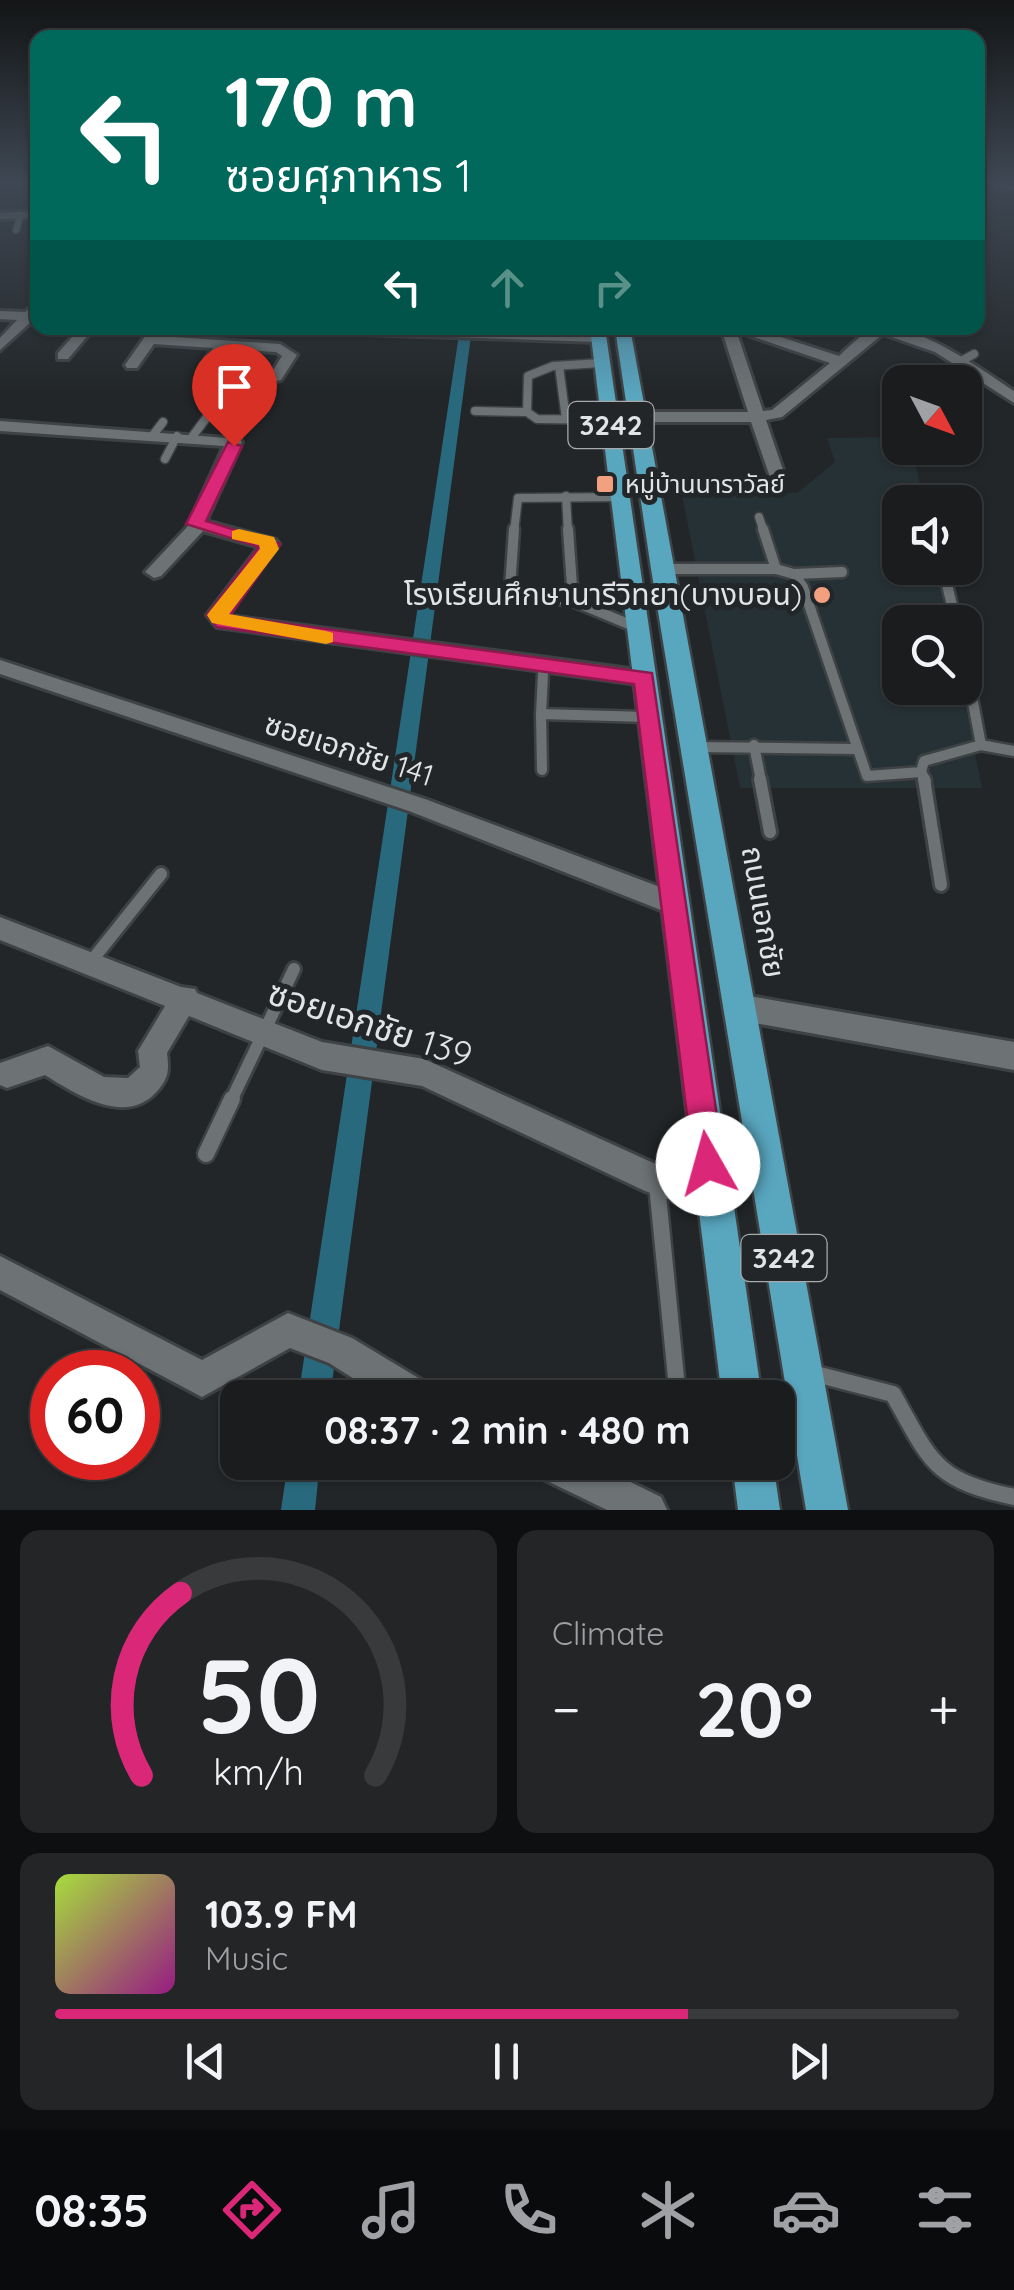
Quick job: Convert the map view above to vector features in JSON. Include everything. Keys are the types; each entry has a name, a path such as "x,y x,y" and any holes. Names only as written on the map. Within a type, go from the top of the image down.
{"main road":[{"name":"3242","path":"597,335 739,1380"},
{"name":"ถนนเอกชัย","path":"623,335 660,569 738,1007 804,1371 835,1506"},
{"path":"755,1480 759,1510"}],"street":[{"path":"0,315 30,313"},
{"path":"0,346 30,318"},
{"path":"63,356 81,335"},
{"path":"132,365 153,335"},
{"path":"161,335 288,351 276,377"},
{"path":"464,335 518,335"},
{"path":"731,335 777,476"},
{"path":"763,335 840,360"},
{"path":"636,417 776,414 872,335"},
{"path":"902,335 967,358 1014,398"},
{"path":"206,369 223,344"},
{"path":"1,427 171,433 234,442 195,520 198,526 270,544 217,615 224,622 380,646 645,678"},
{"path":"154,572 198,526"},
{"name":"ซอยเอกชัย 141","path":"0,667 359,789 417,805 675,904"},
{"name":"ซอยเอกชัย 139","path":"0,928 185,998 322,1056 424,1073 656,1180 713,1199"},
{"path":"6,1074 48,1060 65,1075 111,1094 135,1091 155,1071 152,1051 185,998"},
{"path":"738,1007 1014,1056"},
{"path":"0,1272 202,1379 288,1330 340,1350 389,1380"},
{"path":"586,1480 648,1510"}],"lane":[{"path":"527,412 528,376 537,369 601,363"},
{"path":"560,366 566,420"},
{"path":"165,458 171,433 213,409"},
{"path":"475,411 527,412 537,419 610,420"},
{"path":"566,496 573,601"},
{"path":"620,497 518,498 508,580 510,588 520,595 573,601 639,628"},
{"path":"759,517 776,569"},
{"path":"660,569 842,572"},
{"path":"794,574 803,587 864,773 871,778 921,772"},
{"path":"542,770 543,674"},
{"path":"973,705 981,745"},
{"path":"541,714 647,717"},
{"path":"754,745 770,832"},
{"path":"941,885 926,782 921,772 924,761 981,745 1014,751"},
{"path":"694,747 856,748"},
{"path":"89,964 161,874"},
{"path":"206,1154 294,969"},
{"path":"656,1180 676,1380"},
{"path":"804,1371 893,1394 922,1452 940,1472 981,1491 1014,1497"}],"shaded area":[{"name":"โรงเรียนศึกษานารีวิทยา(บางบอน)","path":"882,437 882,465 916,465 920,485 882,485 882,585 940,585 945,605 882,605 882,705 965,705 982,788 740,788 682,495 797,493 835,462 827,438"}],"waterway":[{"path":"317,1380 465,335"},
{"path":"298,1510 302,1480"}],"slow traffic":[{"path":"239,535 267,541 270,549 217,615 219,619 326,638"}],"place":[{"name":"หมู่บ้านนาราวัลย์","path":"605,484"},
{"name":"โรงเรียนศึกษานารีวิทยา(บางบอน)","path":"822,595"}],"route":[{"path":"234,446 199,510 196,524 267,541 270,549 217,615 224,622 380,646 645,678 647,717 708,1164"}]}
